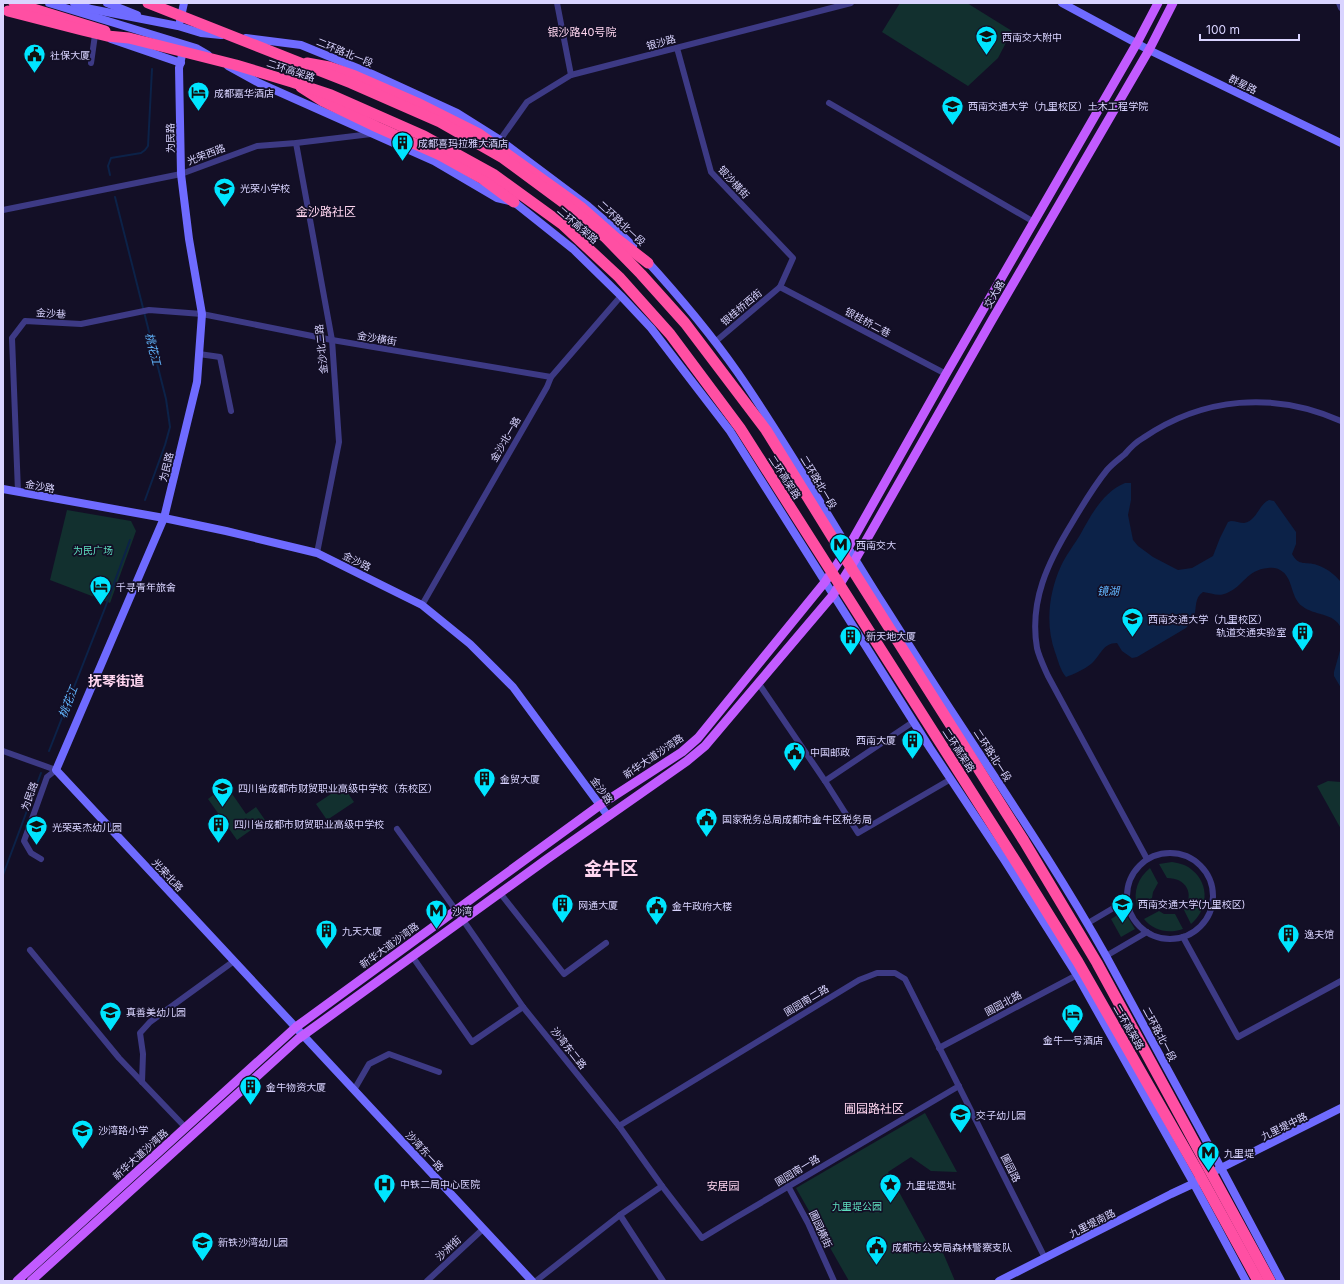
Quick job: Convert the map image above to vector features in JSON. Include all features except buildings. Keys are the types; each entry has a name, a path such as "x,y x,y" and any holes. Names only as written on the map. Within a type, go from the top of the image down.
{"highway":[{"name":"二环高架路","path":"14,3 129,38 236,65 292,82 331,95 424,136 493,174 562,224 619,277 670,334 740,428 1078,962 1197,1170 1258,1281"},
{"name":"二环高架路","path":"148,3 351,83 440,122 503,158 564,203 605,237 685,323 766,430 1024,841 1097,963 1270,1281"},
{"path":"3,9 107,36 129,38"},
{"path":"296,61 329,67 355,76 417,103 479,134 582,208 616,238 648,263"},
{"path":"292,82 323,101 377,128 440,155 475,175 514,202"}],"main road":[{"name":"二环路北一段","path":"49,3 91,12 178,26 201,33 301,45 372,74 457,113 500,140 588,206 626,239 715,342 775,428 855,560 954,715 1038,841 1088,923 1281,1281"},
{"name":"二环路北一段","path":"74,3 91,12 196,48 259,83 434,161 497,198 514,202 573,249 651,328 730,431 913,722 1005,861 1077,975 1194,1184 1246,1281"},
{"path":"107,3 155,22"},
{"path":"178,26 184,3"},
{"name":"群星路","path":"1062,3 1149,50 1341,143"},
{"name":"交大路","path":"825,582 848,548 946,374 1137,43 1158,3"},
{"name":"交大路","path":"833,595 855,560 1149,50 1173,3"},
{"path":"3,5 181,63"},
{"name":"为民路","path":"56,770 164,518 196,382 202,314 189,240 180,174 179,68 184,45"},
{"name":"金沙路","path":"3,489 164,518 226,531 317,554 422,605 470,644 513,687 608,816"},
{"name":"新华大道沙湾路","path":"17,1281 296,1027 455,909 600,805 682,752 698,738 825,582"},
{"path":"31,1281 303,1035 687,761 705,746 833,595"},
{"name":"光荣北路","path":"56,770 303,1035"},
{"name":"沙湾东一路","path":"303,1035 532,1281"},
{"name":"九里堤中路","path":"1194,1184 1221,1168 1341,1108"},
{"name":"九里堤南路","path":"999,1281 1171,1194 1194,1184"}],"street":[{"path":"557,3 571,75"},
{"name":"银沙路","path":"500,140 527,102 571,75 851,3"},
{"path":"1339,3 1341,8"},
{"path":"91,62 95,34"},
{"name":"银沙横街","path":"677,48 711,172 793,258 780,286"},
{"path":"829,103 1034,222"},
{"name":"光荣西路","path":"3,210 180,174 256,146 371,134"},
{"name":"金沙北二路","path":"296,143 332,340 339,442 317,554"},
{"name":"银桂桥西街","path":"715,342 780,286"},
{"name":"银桂桥二巷","path":"780,286 946,374"},
{"name":"金沙北一路","path":"422,605 551,377 621,296"},
{"name":"金沙巷","path":"18,492 12,338 25,321 80,324 149,310 202,314"},
{"name":"金沙横街","path":"202,314 332,340 551,377"},
{"path":"199,354 220,357 231,411"},
{"path":"1148,859 1048,676 1037,649 1035,612 1042,580 1056,549 1107,470 1141,438 1175,419 1186,414 1231,403 1260,402 1291,404 1321,412 1341,421"},
{"path":"759,684 825,780 858,833 951,779"},
{"path":"825,780 913,722"},
{"name":"光荣北路","path":"3,751 56,770"},
{"name":"为民路","path":"41,859 31,853 24,840 47,777 56,770"},
{"name":"沙湾东二路","path":"397,829 463,920 523,1007 619,1126 662,1186"},
{"path":"1168,852 1183,854 1196,861 1206,872 1212,885 1213,898 1210,911 1204,923 1194,932 1183,937 1168,939 1155,936 1143,930 1133,918 1127,900 1127,890 1132,875 1141,864 1148,859 1168,852"},
{"path":"500,893 564,974 606,943"},
{"path":"1088,923 1127,900"},
{"path":"1106,956 1147,932"},
{"path":"1183,937 1238,1038 1341,981"},
{"path":"30,950 118,1058 186,1128"},
{"path":"412,956 472,1042 523,1007"},
{"path":"142,1082 140,1033 150,1022 234,960"},
{"name":"圃园南二路","path":"619,1126 859,980 877,973 894,973 905,979 958,1086"},
{"name":"圃园北路","path":"939,1048 1077,975"},
{"path":"354,1090 369,1064 389,1054 439,1072"},
{"name":"圃园南一路","path":"662,1186 702,1238 958,1086"},
{"name":"圃园路","path":"958,1086 1045,1258"},
{"path":"536,1281 620,1215 662,1186"},
{"name":"圃园横街","path":"788,1186 808,1223 834,1281"},
{"path":"620,1215 663,1281"},
{"name":"沙洲街","path":"427,1281 484,1229"}],"green space":[{"path":"900,3 967,3 1012,31 998,58 968,86 882,32"},
{"name":"为民广场","path":"67,510 131,521 136,531 110,603 50,580"},
{"path":"1328,781 1341,782 1341,829 1317,786"},
{"path":"226,785 246,814 256,807 265,820 237,840 208,799"},
{"path":"343,786 354,802 327,820 316,804"},
{"path":"1172,862 1183,864 1190,868 1202,882 1205,897 1204,904 1201,912 1191,924 1184,910 1189,898 1187,888 1179,881 1167,878 1159,864"},
{"path":"1150,868 1158,883 1153,892 1152,898 1137,906 1136,890 1142,876"},
{"path":"1124,911 1135,929 1121,937 1111,919"},
{"path":"1159,911 1164,914 1175,914 1183,929 1167,931 1157,929 1144,919"},
{"name":"九里堤公园","path":"925,1113 957,1172 931,1171 911,1157 888,1172 931,1250 938,1241 955,1281 849,1281 796,1188"}],"water":[{"name":"镜湖","path":"1125,483 1131,483 1131,500 1128,515 1133,540 1138,546 1153,557 1178,570 1192,568 1213,556 1228,522 1248,522 1255,516 1265,502 1269,500 1274,501 1296,532 1296,544 1292,554 1297,561 1324,568 1341,582 1341,628 1334,619 1307,609 1298,603 1289,580 1281,571 1274,568 1261,569 1250,575 1233,590 1224,594 1218,595 1203,592 1200,594 1197,600 1194,617 1186,628 1137,657 1132,658 1122,651 1117,643 1108,645 1089,666 1066,677 1058,662 1052,641 1049,619 1051,597 1057,576 1063,562 1098,505 1110,492"},
{"path":"1341,647 1341,688 1334,676 1334,672"}],"waterway":[{"name":"桃花江","path":"110,175 108,166 111,158 141,153 148,146 152,69"},
{"name":"桃花江","path":"115,197 166,399 170,427 145,500"},
{"name":"桃花江","path":"49,751 130,540"},
{"name":"桃花江","path":"3,875 41,773"}],"place":[{"name":"西南交大附中","path":"986,56"},
{"name":"社保大厦","path":"34,74"},
{"name":"成都嘉华酒店","path":"199,112"},
{"name":"西南交通大学（九里校区）土木工程学院","path":"952,126"},
{"name":"成都喜玛拉雅大酒店","path":"402,162"},
{"name":"光荣小学校","path":"225,208"},
{"name":"西南交大","path":"841,564"},
{"name":"千寻青年旅舍","path":"100,606"},
{"name":"西南交通大学（九里校区）","path":"1132,638"},
{"name":"轨道交通实验室","path":"1302,652"},
{"name":"新天地大厦","path":"851,656"},
{"name":"西南大厦","path":"912,760"},
{"name":"中国邮政","path":"794,772"},
{"name":"金贸大厦","path":"484,798"},
{"name":"四川省成都市财贸职业高级中学校（东校区）","path":"222,808"},
{"name":"国家税务总局成都市金牛区税务局","path":"707,838"},
{"name":"四川省成都市财贸职业高级中学校","path":"219,844"},
{"name":"光荣英杰幼儿园","path":"37,846"},
{"name":"网通大厦","path":"563,924"},
{"name":"西南交通大学(九里校区)","path":"1122,924"},
{"name":"金牛政府大楼","path":"656,926"},
{"name":"沙湾","path":"437,930"},
{"name":"九天大厦","path":"326,950"},
{"name":"逸夫馆","path":"1288,954"},
{"name":"真善美幼儿园","path":"110,1032"},
{"name":"金牛一号酒店","path":"1073,1034"},
{"name":"金牛物资大厦","path":"251,1106"},
{"name":"交子幼儿园","path":"961,1134"},
{"name":"沙湾路小学","path":"83,1150"},
{"name":"九里堤","path":"1209,1172"},
{"name":"中铁二局中心医院","path":"384,1204"},
{"name":"九里堤遗址","path":"891,1204"},
{"name":"新铁沙湾幼儿园","path":"203,1262"},
{"name":"成都市公安局森林警察支队","path":"877,1266"}],"district":[{"name":"银沙路40号院","path":"582,32"},
{"name":"金沙路社区","path":"326,211"},
{"name":"抚琴街道","path":"116,680"},
{"name":"金牛区","path":"611,868"},
{"name":"圃园路社区","path":"874,1108"},
{"name":"安居园","path":"723,1186"}]}
